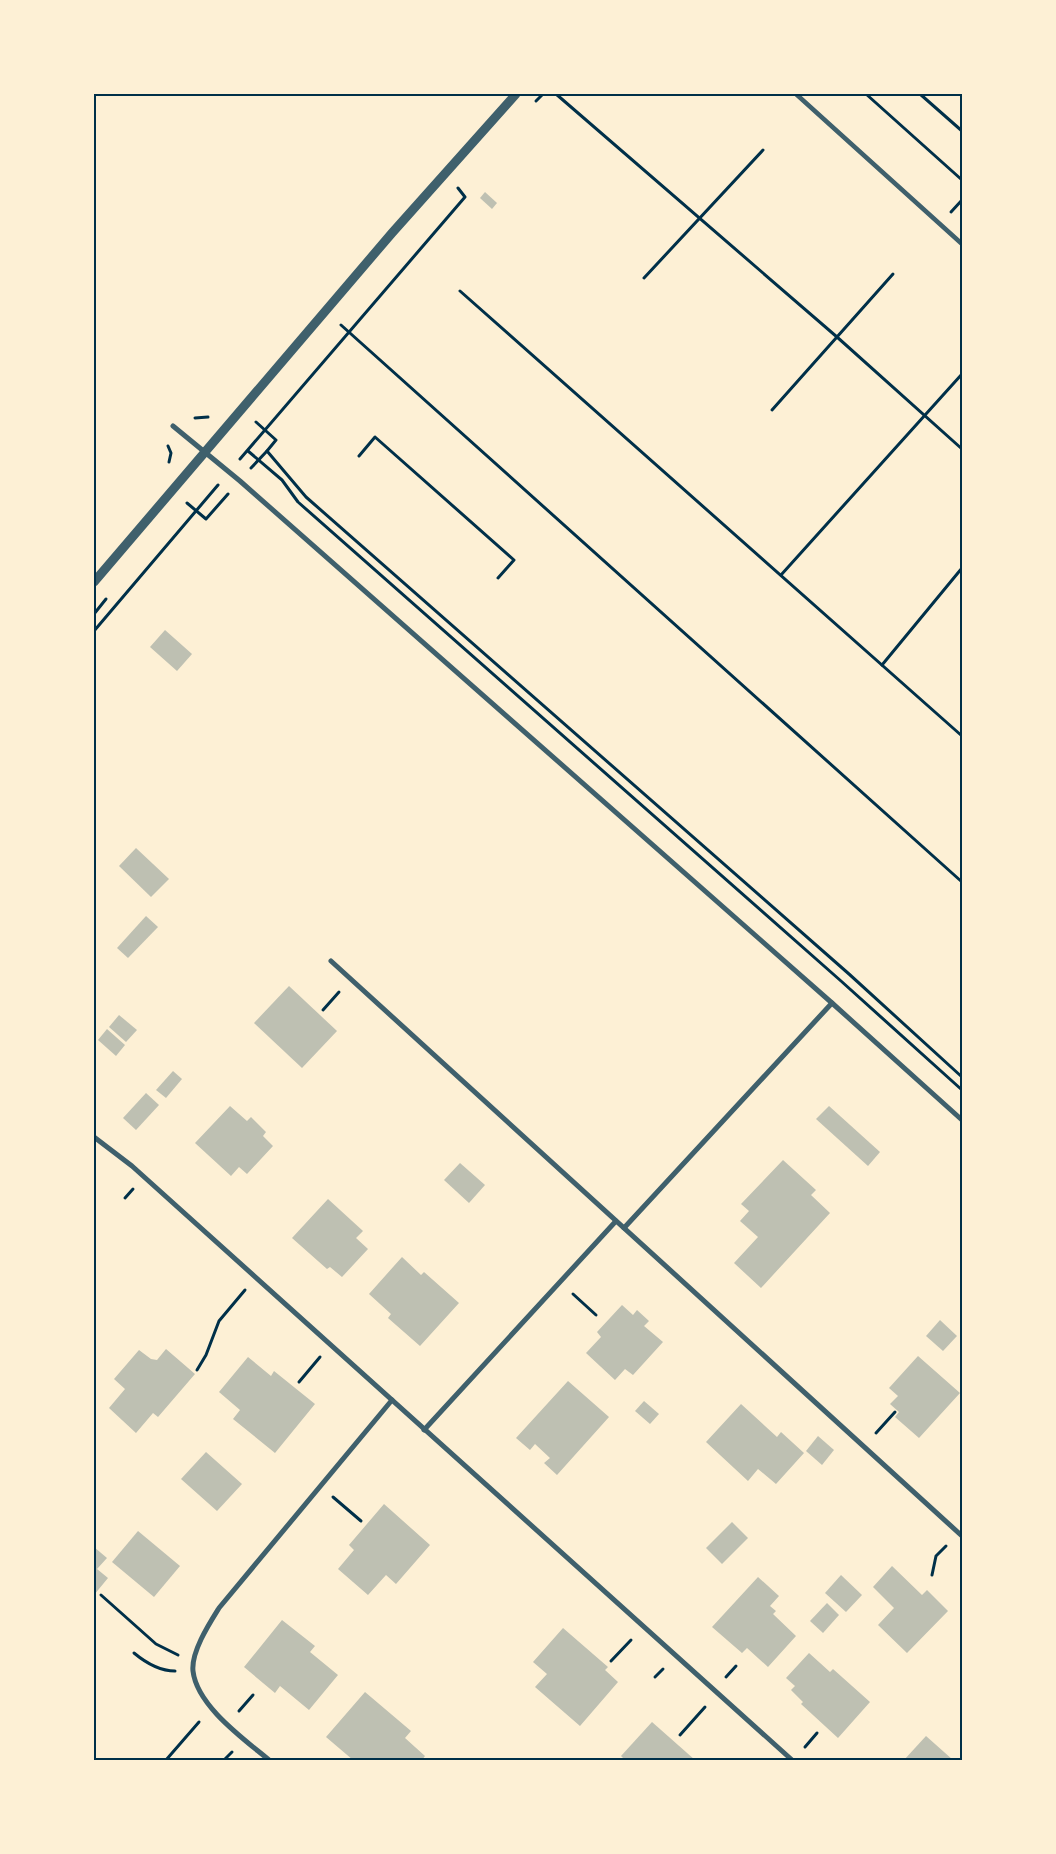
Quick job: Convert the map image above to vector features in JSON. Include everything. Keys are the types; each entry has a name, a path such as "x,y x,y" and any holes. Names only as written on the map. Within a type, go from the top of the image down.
{"street":[{"path":"94,582 386,240 516,94"},
{"path":"796,94 962,244"},
{"path":"173,426 229,472 832,1003 962,1120"},
{"path":"331,961 960,1534"},
{"path":"624,1228 832,1003"},
{"path":"94,1137 132,1166 792,1760"},
{"path":"424,1430 616,1220"},
{"path":"269,1760 211,1708 201,1692 193,1672 199,1644 218,1608 392,1400"}],"path":[{"path":"556,94 837,337 962,449"},
{"path":"866,94 962,180"},
{"path":"920,94 962,131"},
{"path":"644,278 763,150"},
{"path":"94,631 465,197 446,173"},
{"path":"772,410 893,274"},
{"path":"460,290 962,736"},
{"path":"341,325 962,882"},
{"path":"781,575 962,374"},
{"path":"173,426 185,412 197,418 204,418 214,413"},
{"path":"257,422 276,440 267,451 306,497 849,974 962,1077"},
{"path":"359,456 375,437 390,450 514,560 498,578"},
{"path":"248,451 282,480 298,502 962,1090"},
{"path":"188,504 206,519"},
{"path":"882,665 962,568"},
{"path":"197,1370 206,1355 219,1321 256,1278"},
{"path":"559,1282 596,1315"},
{"path":"300,1382 330,1345"},
{"path":"864,1446 895,1412"},
{"path":"319,1486 361,1521"},
{"path":"932,1575 936,1556 960,1534"},
{"path":"101,1595 156,1644 194,1664"},
{"path":"611,1661 643,1627"},
{"path":"134,1653 144,1662 167,1671 193,1672"},
{"path":"680,1735 718,1693"},
{"path":"166,1760 211,1708"}],"building":[{"path":"485,192 497,203 492,209 480,198"},
{"path":"165,630 192,654 177,671 150,647"},
{"path":"136,848 169,879 151,897 119,866"},
{"path":"146,916 158,927 128,958 117,948"},
{"path":"289,986 337,1031 302,1068 254,1023"},
{"path":"119,1015 137,1030 126,1042 109,1027"},
{"path":"107,1029 125,1045 116,1056 98,1040"},
{"path":"173,1071 182,1079 166,1098 156,1090"},
{"path":"146,1093 159,1105 136,1130 123,1118"},
{"path":"230,1106 247,1121 251,1117 266,1132 263,1136 273,1146 247,1174 239,1167 231,1176 195,1143"},
{"path":"829,1106 880,1152 868,1166 816,1119"},
{"path":"783,1160 816,1190 811,1195 830,1213 761,1288 734,1263 758,1237 740,1221 749,1211 741,1204"},
{"path":"460,1163 485,1185 469,1203 444,1180"},
{"path":"328,1199 363,1231 356,1238 368,1249 342,1277 330,1267 327,1269 292,1238"},
{"path":"402,1257 421,1275 424,1272 459,1303 420,1346 388,1318 391,1314 369,1294"},
{"path":"622,1305 633,1315 637,1310 649,1321 644,1326 663,1342 633,1375 625,1369 615,1380 586,1353 601,1337 597,1332"},
{"path":"940,1320 957,1336 943,1351 926,1336"},
{"path":"166,1349 195,1374 158,1417 153,1413 136,1433 109,1408 125,1389 114,1379 139,1350 151,1359 157,1360"},
{"path":"918,1356 960,1393 919,1438 895,1417 899,1412 890,1404 898,1396 889,1388"},
{"path":"248,1357 271,1376 274,1371 315,1404 275,1453 233,1419 240,1410 219,1392"},
{"path":"568,1381 609,1417 557,1475 544,1463 550,1458 535,1444 530,1450 516,1438"},
{"path":"644,1401 659,1414 650,1424 635,1411"},
{"path":"741,1404 777,1437 781,1432 804,1453 776,1484 758,1469 748,1481 706,1442"},
{"path":"818,1436 834,1450 822,1465 806,1451"},
{"path":"206,1452 242,1484 217,1511 181,1479"},
{"path":"384,1504 430,1545 396,1584 386,1575 368,1595 338,1569 354,1550 349,1545"},
{"path":"732,1522 748,1538 722,1564 706,1548"},
{"path":"138,1531 180,1566 154,1597 112,1562"},
{"path":"94,1547 107,1558 97,1569 108,1578 94,1595"},
{"path":"892,1566 922,1595 927,1590 948,1611 907,1653 878,1625 894,1608 873,1587"},
{"path":"841,1575 862,1595 846,1612 825,1593"},
{"path":"758,1577 779,1596 770,1606 776,1611 773,1614 796,1636 768,1667 747,1648 742,1653 712,1627"},
{"path":"827,1603 839,1615 823,1633 810,1621"},
{"path":"282,1620 315,1646 310,1652 338,1675 309,1710 280,1686 275,1693 244,1667"},
{"path":"563,1628 608,1667 605,1670 618,1682 580,1726 535,1687 547,1674 533,1662"},
{"path":"809,1653 830,1672 833,1669 870,1702 838,1738 801,1704 803,1702 791,1690 795,1686 786,1678"},
{"path":"365,1692 411,1731 405,1738 425,1756 422,1760 353,1760 326,1737"},
{"path":"652,1722 695,1760 625,1760 621,1756"},
{"path":"926,1736 953,1760 904,1760"}]}
